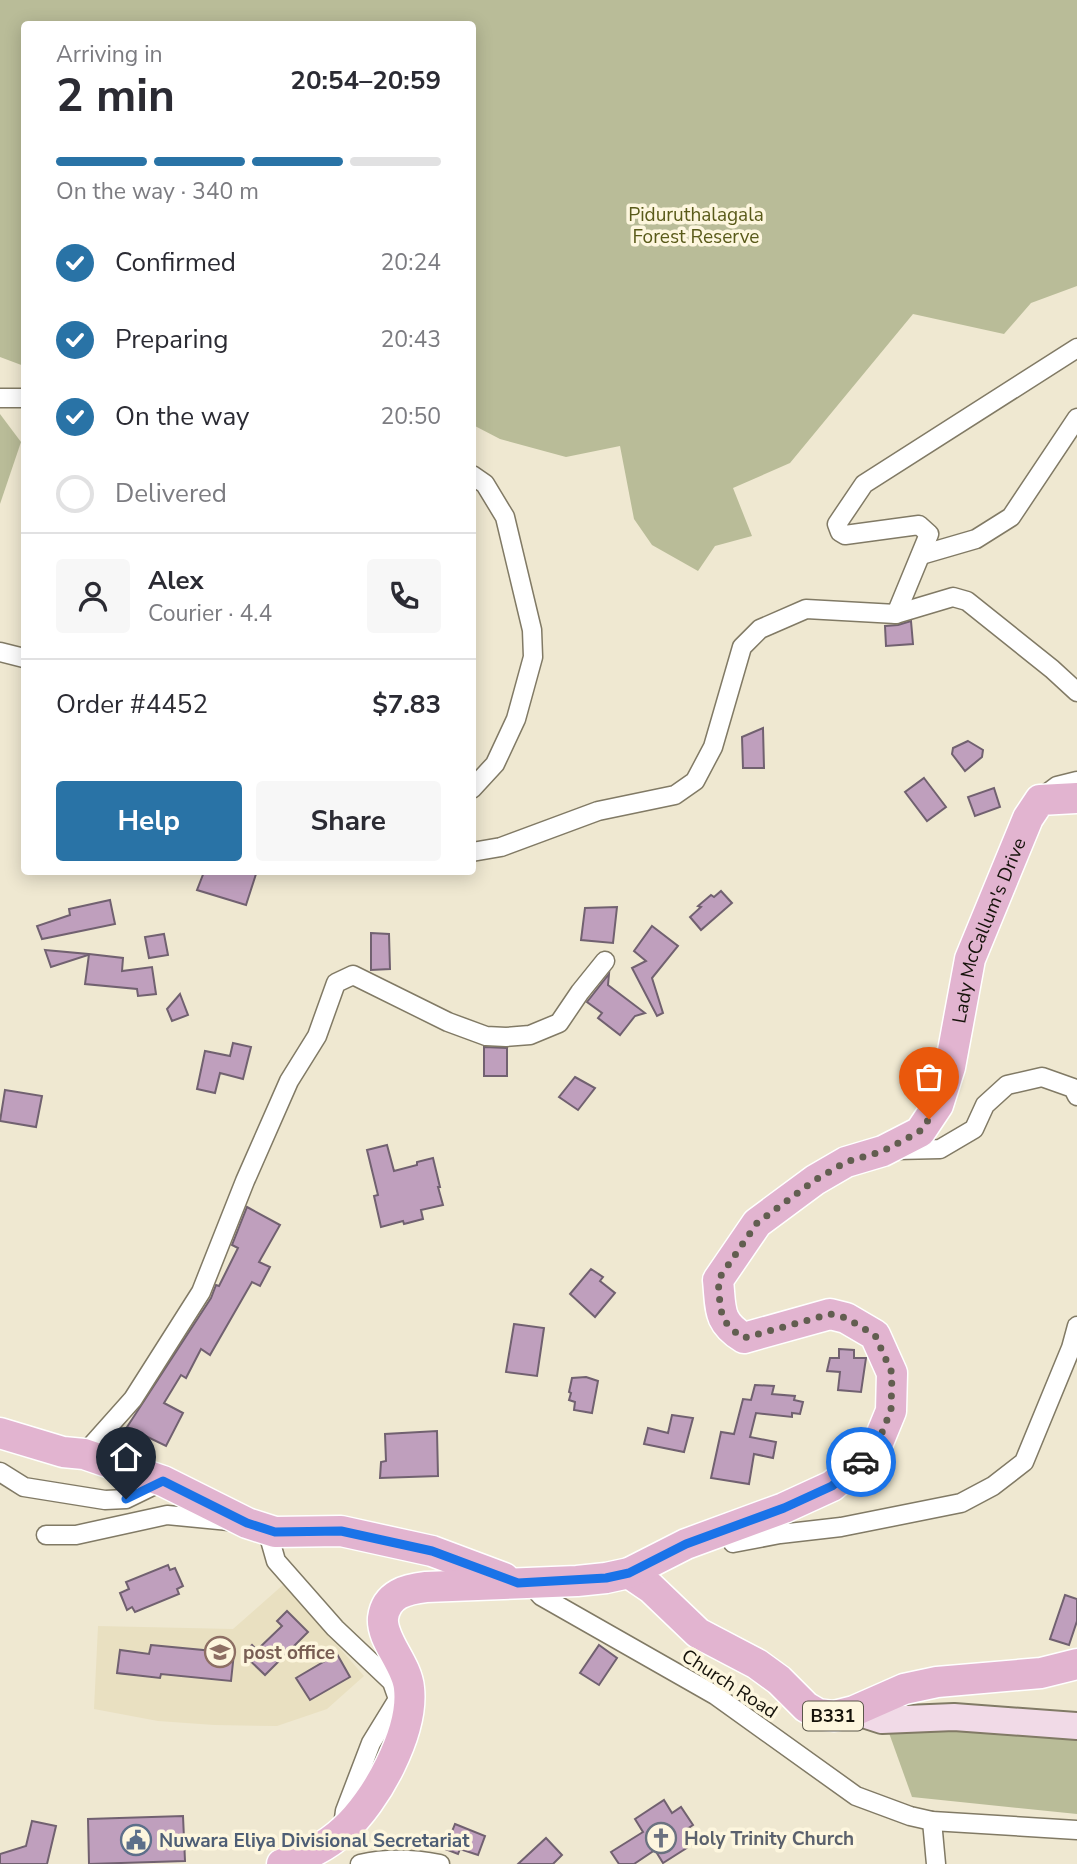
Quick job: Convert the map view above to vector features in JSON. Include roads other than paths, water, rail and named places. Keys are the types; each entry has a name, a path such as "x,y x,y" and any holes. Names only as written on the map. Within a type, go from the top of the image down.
{"main road":[{"path":"1040,800 1077,798"},
{"name":"Lady McCallum's Drive","path":"0,1433 64,1452 84,1454 163,1481 261,1528 341,1531 432,1551 523,1583 606,1578 629,1573 686,1544 784,1508 832,1486 875,1450 891,1410 892,1373 875,1335 846,1318 830,1314 744,1338 730,1329 722,1317 718,1280 757,1223 815,1180 846,1162 883,1151 919,1132 938,1105 950,1068 970,959 1028,818 1040,800"},
{"path":"659,1557 655,1578 659,1597"},
{"name":"B331","path":"629,1573 651,1588 698,1633 757,1664 779,1680 806,1707 818,1714 834,1716 855,1711 919,1685 1041,1673 1077,1664"},
{"path":"282,1864 309,1854 341,1833 355,1820 378,1785 404,1733 408,1717 409,1687 406,1673 384,1627 383,1619 397,1593 426,1587 523,1583"}],"street":[{"path":"895,614 929,534 919,525 845,535 840,532 837,524 864,484 1077,348"},
{"path":"0,398 21,398"},
{"path":"921,555 976,539 1011,517 1077,418"},
{"path":"476,478 485,484 505,517 532,630 533,657 516,719 495,764 476,785"},
{"path":"476,851 501,847 598,811 675,795 695,781 713,747 742,648 760,629 806,609 895,614 953,597 967,601 1077,692"},
{"path":"0,652 21,657"},
{"path":"1040,800 1057,786 1077,781"},
{"path":"84,1454 132,1399 201,1292 245,1181 289,1082 317,1036 336,983 353,975 448,1022 486,1036 506,1037 530,1035 559,1023 605,961"},
{"path":"883,1151 940,1149 974,1129 985,1105 1007,1085 1042,1077 1073,1088 1077,1096"},
{"path":"733,1544 780,1534 841,1528 961,1503 993,1486 1024,1462 1071,1348 1077,1326"},
{"path":"0,1472 24,1487 105,1500 126,1499 163,1481"},
{"path":"46,1535 76,1535 167,1515 261,1528 270,1540 276,1561 335,1628 392,1682 398,1699 371,1743 345,1811 341,1833"},
{"name":"Church Road","path":"523,1583 541,1596 715,1695 856,1796 910,1816 932,1821 1077,1830"},
{"path":"855,1711 882,1720 954,1717 1077,1726"},
{"path":"932,1821 936,1864"},
{"path":"360,1864 376,1860 440,1864"}],"place":[{"name":"post office","path":"220,1652"},
{"name":"Holy Trinity Church","path":"661,1838"},
{"name":"Nuwara Eliya Divisional Secretariat","path":"136,1840"}],"park label":[{"name":"Piduruthalagala Forest Reserve","path":"696,225"}]}
